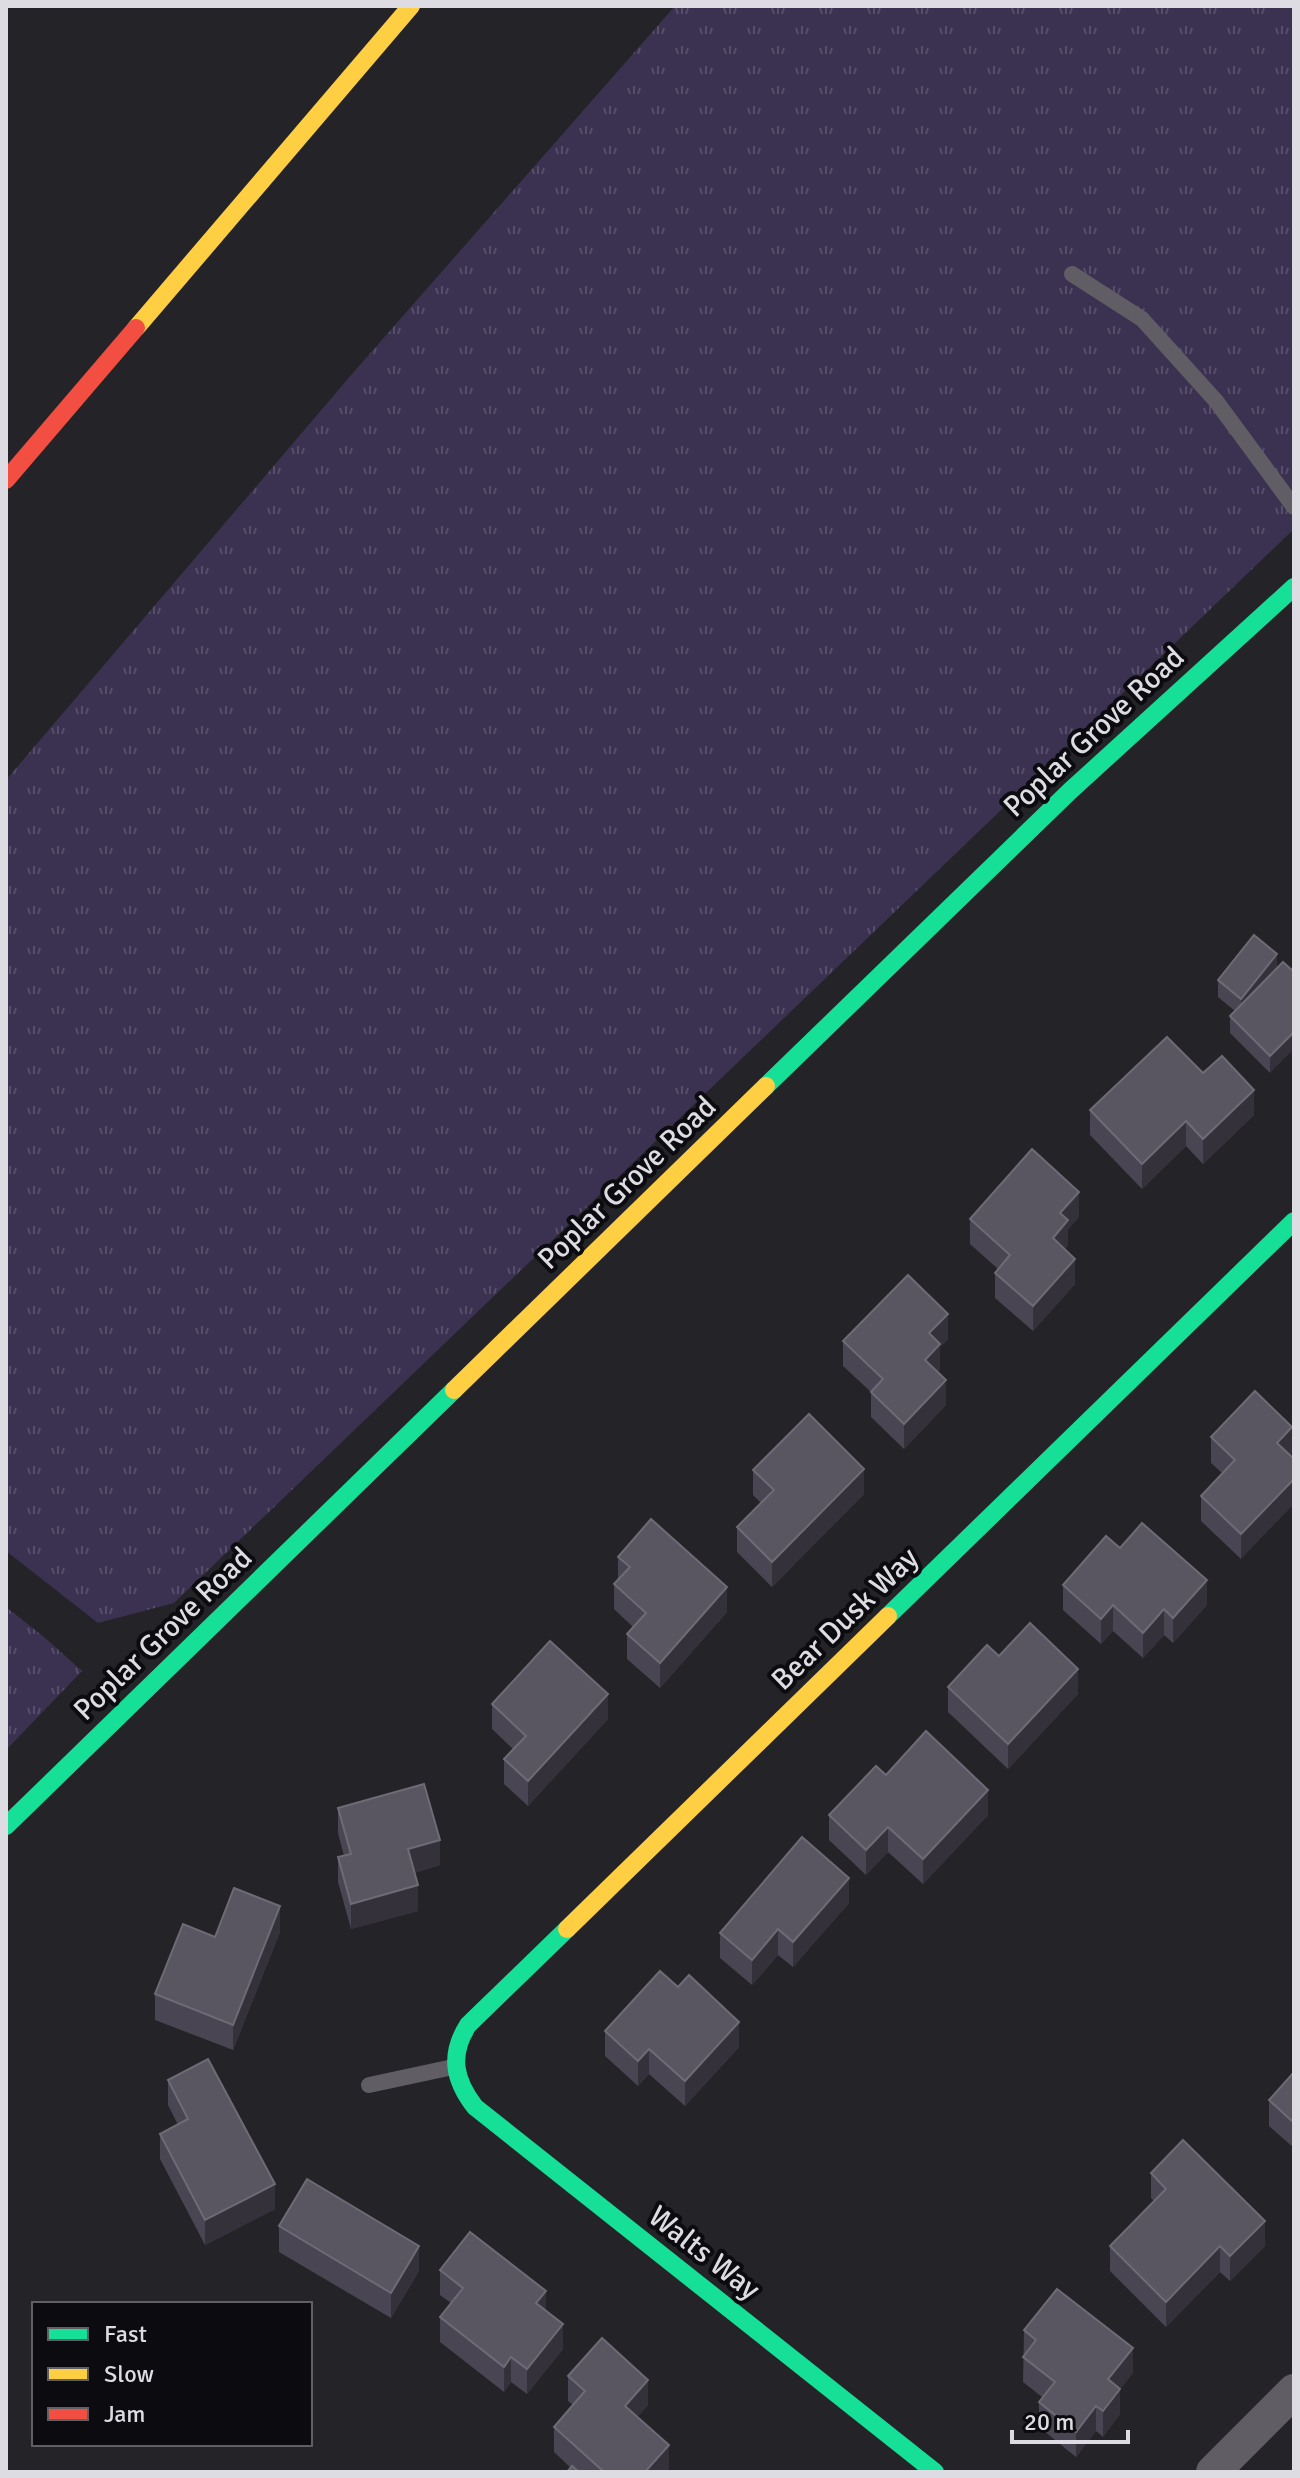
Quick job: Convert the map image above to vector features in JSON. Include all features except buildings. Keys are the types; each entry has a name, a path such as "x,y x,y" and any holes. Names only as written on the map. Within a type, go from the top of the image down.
{"main road":[{"path":"6,480 411,6"},
{"name":"Poplar Grove Road","path":"6,1826 1070,791 1294,587"},
{"name":"Bear Dusk Way","path":"454,2066 455,2048 468,2025 1294,1221"},
{"name":"Walts Way","path":"454,2066 462,2092 475,2107 935,2472"}],"street":[{"path":"1213,2472 1294,2391"}],"lane":[{"path":"1072,274 1142,319 1216,401 1294,507"},
{"path":"369,2085 454,2066"}],"green space":[{"path":"675,6 1294,6 1294,529 174,1603 98,1623 6,1551 6,780 352,374"},
{"path":"6,1607 82,1671 6,1750"}],"traffic: fast":[{"path":"766,1086 1070,791 1294,587"},
{"path":"888,1616 1294,1221"},
{"path":"6,1826 454,1390"},
{"path":"567,1929 468,2025 456,2057 456,2067 468,2097 475,2107 935,2472"}],"traffic: slow":[{"path":"136,328 411,6"},
{"path":"454,1390 766,1086"},
{"path":"567,1929 888,1616"}],"traffic: jam":[{"path":"6,480 136,328"}]}
